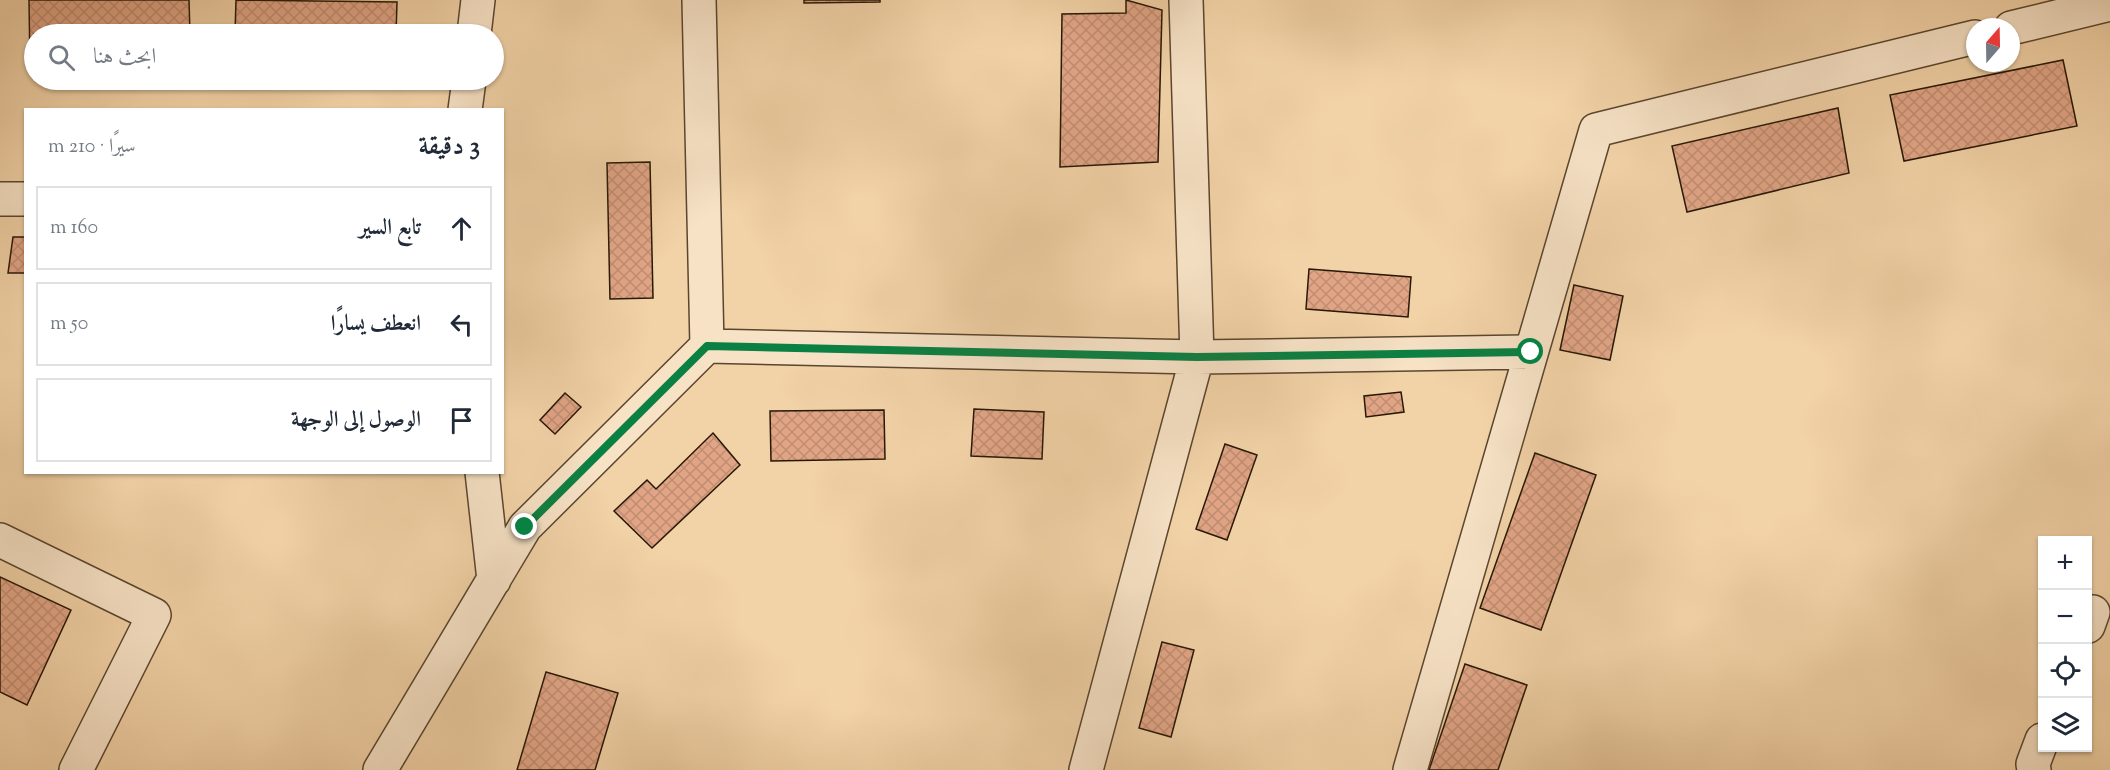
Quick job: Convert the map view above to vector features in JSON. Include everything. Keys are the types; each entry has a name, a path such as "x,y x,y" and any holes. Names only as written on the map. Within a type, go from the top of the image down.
{"street":[{"path":"475,24 478,0"},
{"path":"699,0 707,346"},
{"path":"1086,770 1197,357 1186,0"},
{"path":"2020,26 2110,4"},
{"path":"1410,770 1596,130 1966,39"},
{"path":"465,108 468,90"},
{"path":"0,199 24,199"},
{"path":"380,770 525,527 707,346 1197,357 1531,352"},
{"path":"482,474 494,580"},
{"path":"0,540 154,615 76,770"},
{"path":"2034,770 2033,764 2038,752"}],"building":[{"path":"29,0 189,0 190,24 29,24"},
{"path":"236,0 397,2 396,24 235,24"},
{"path":"804,0 880,0 880,2 804,3"},
{"path":"1126,0 1162,10 1158,162 1060,167 1062,14 1126,13"},
{"path":"2063,60 2077,126 1904,161 1890,95 2004,72 2020,72 2020,69"},
{"path":"1838,108 1849,173 1687,212 1672,146"},
{"path":"650,162 653,298 610,299 607,163"},
{"path":"13,237 24,237 24,273 8,273"},
{"path":"1309,269 1411,277 1408,317 1306,309"},
{"path":"1574,285 1623,296 1610,360 1560,350"},
{"path":"1401,392 1404,412 1366,417 1364,396"},
{"path":"565,393 581,407 555,434 540,420"},
{"path":"974,409 1044,412 1042,459 971,456"},
{"path":"884,410 885,459 771,461 770,411"},
{"path":"713,433 740,465 652,548 614,511 647,480 656,489"},
{"path":"1225,444 1257,455 1227,540 1196,529"},
{"path":"1535,453 1596,475 1541,630 1480,608"},
{"path":"0,577 71,610 27,705 0,692"},
{"path":"1162,642 1194,650 1171,737 1139,728"},
{"path":"1465,664 1527,685 1498,770 1429,770"},
{"path":"546,672 618,693 595,770 517,770"}],"route":[{"path":"525,527 707,346 1197,357 1531,352"}]}
